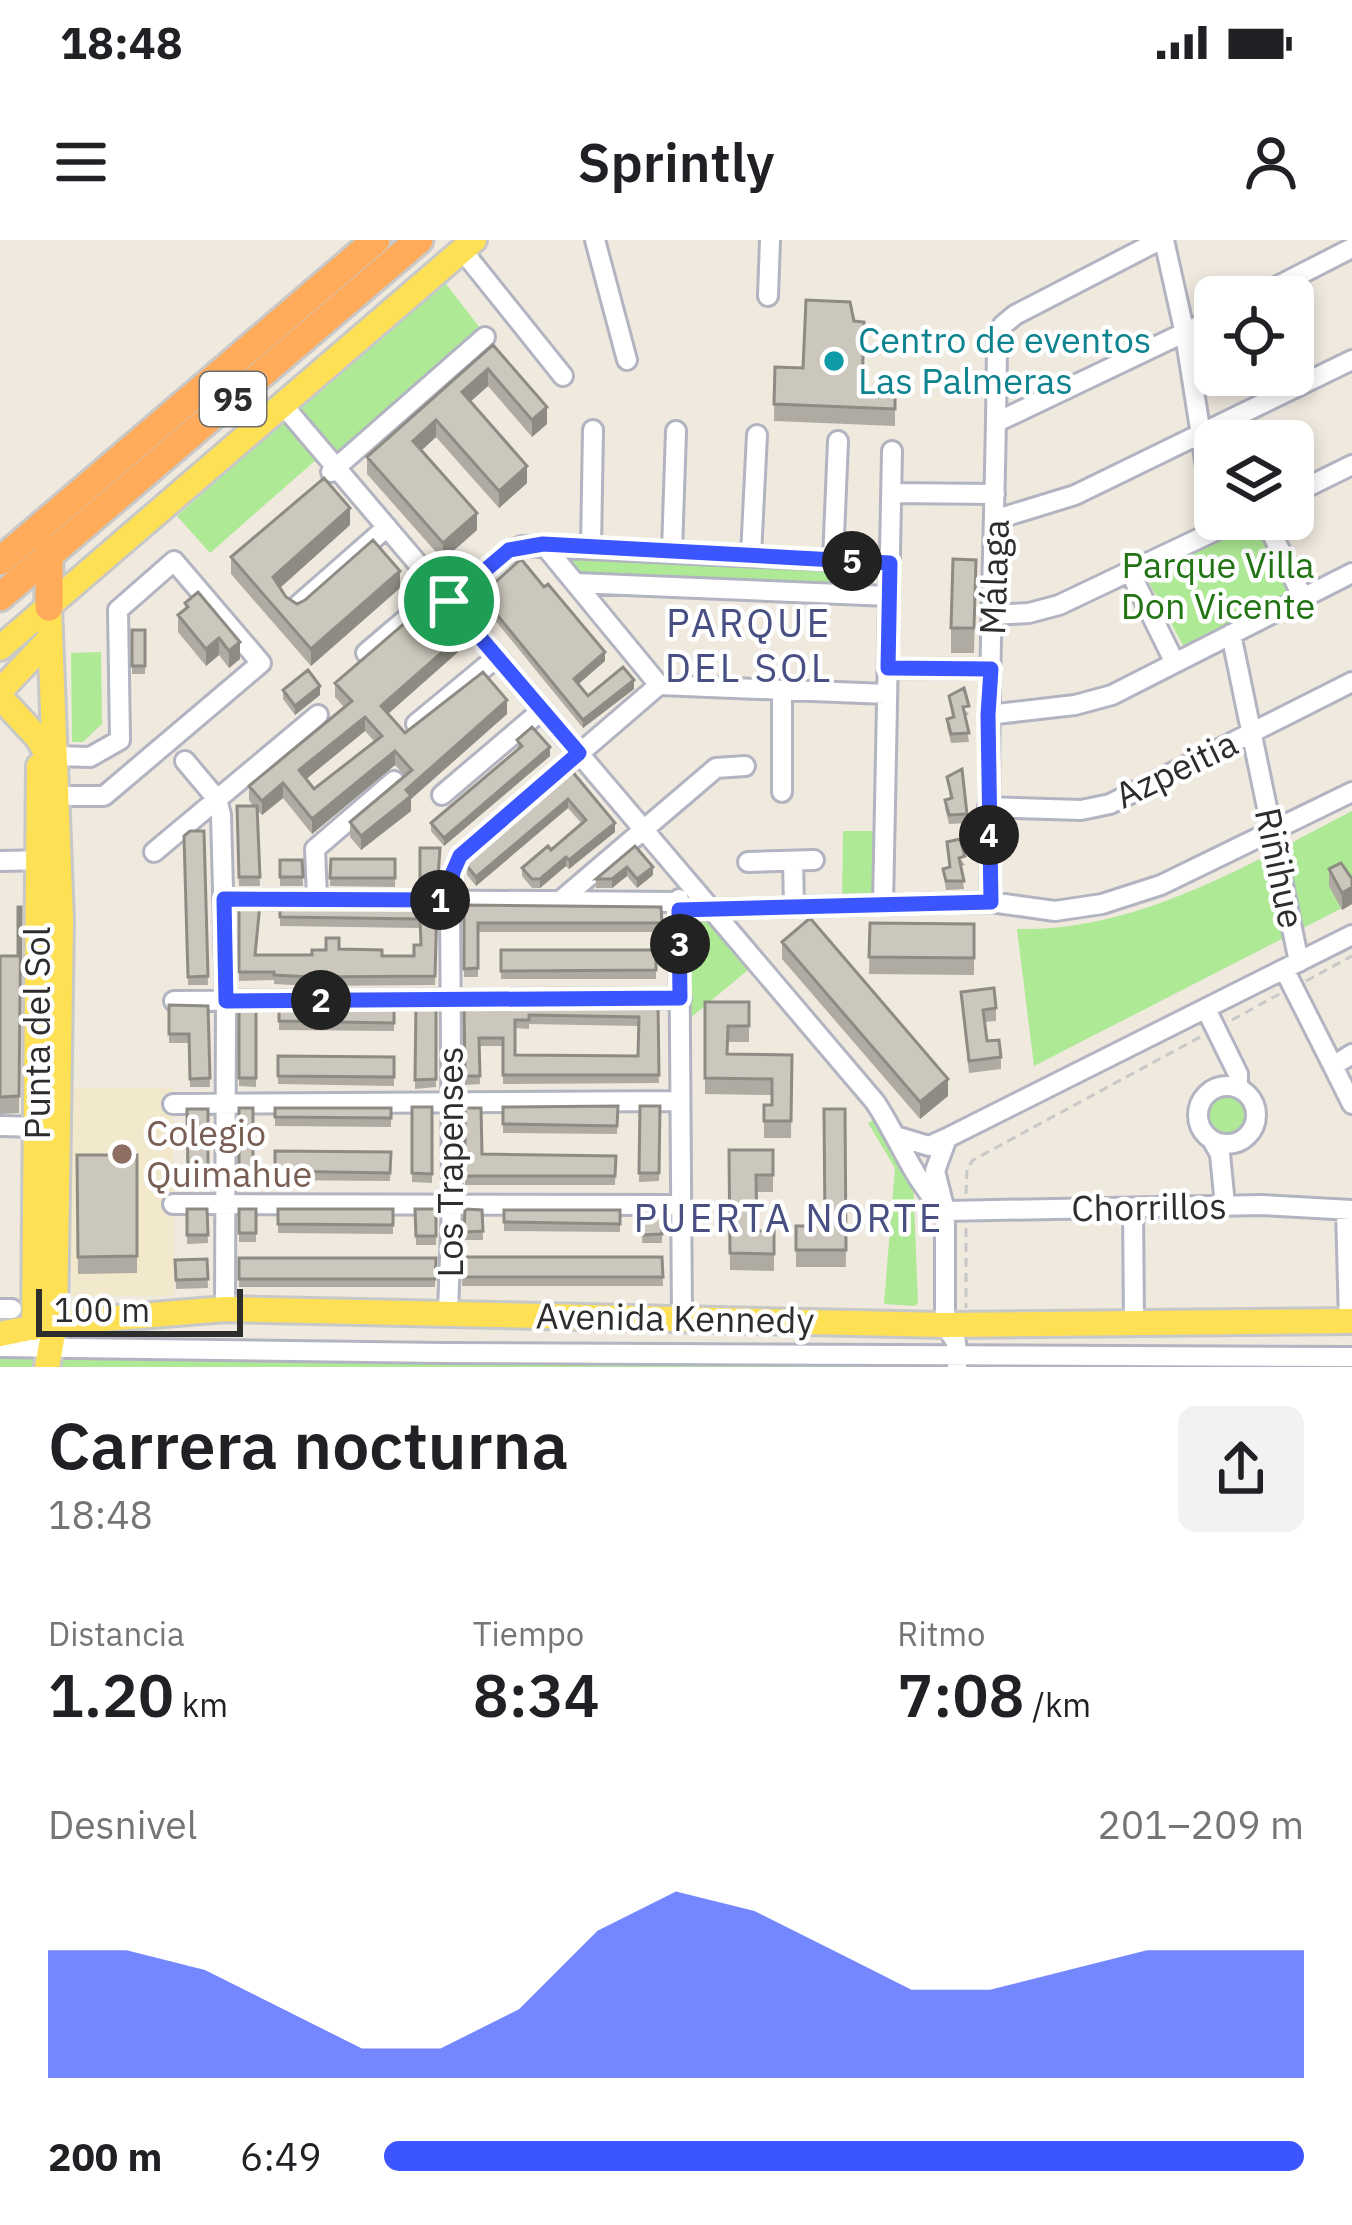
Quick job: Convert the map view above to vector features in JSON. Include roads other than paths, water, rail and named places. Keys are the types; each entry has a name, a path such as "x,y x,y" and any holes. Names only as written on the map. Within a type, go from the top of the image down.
{"highway":[{"name":"95","path":"0,562 376,240"},
{"name":"95","path":"0,597 418,240"},
{"path":"43,626 47,557 58,525 85,489"}],"main road":[{"path":"0,648 43,626 283,405 468,245"},
{"path":"6,688 43,626"},
{"name":"Punta del Sol","path":"43,626 51,687 44,1326 50,1359"},
{"path":"6,688 38,670 51,687"},
{"path":"6,688 49,754"},
{"name":"Punta del Sol","path":"48,857 56,796 49,754"},
{"name":"Avenida Kennedy","path":"0,1334 225,1309 956,1324 1351,1321"}],"street":[{"path":"595,240 627,360"},
{"path":"768,296 770,240"},
{"path":"1162,240 1185,334 1197,420"},
{"name":"Málaga","path":"991,902 988,715 997,519 997,340 1003,325 1162,240"},
{"path":"468,245 563,376"},
{"path":"1297,276 1352,248"},
{"path":"997,422 1194,329"},
{"path":"328,474 484,337"},
{"path":"1230,420 1352,361"},
{"path":"283,405 328,474 387,527 875,1102 899,1137 926,1193 945,1211"},
{"path":"591,547 593,430"},
{"path":"672,551 676,431"},
{"path":"752,556 757,435"},
{"path":"997,519 1075,495 1194,437"},
{"path":"833,560 838,441"},
{"path":"883,905 892,451"},
{"path":"1314,484 1352,465"},
{"path":"891,493 995,494"},
{"path":"297,606 387,527"},
{"path":"993,615 1059,605 1196,540"},
{"path":"1275,540 1303,598"},
{"path":"543,544 659,686 887,694"},
{"path":"366,652 509,550 543,544 890,563"},
{"path":"49,754 90,757 120,740 118,610 173,561 261,663 104,796 56,796"},
{"path":"1130,572 1174,663"},
{"path":"988,715 1094,702 1352,573"},
{"path":"576,583 889,596"},
{"name":"Riñihue","path":"1231,634 1273,833 1292,973 1352,1104"},
{"path":"416,724 497,657"},
{"path":"888,668 991,669"},
{"name":"Azpeitia","path":"988,807 1067,810 1109,804 1352,682"},
{"name":"Los Trapenses","path":"448,1312 453,872 460,856 659,686"},
{"path":"782,691 782,792"},
{"path":"442,794 542,710"},
{"path":"154,852 317,715"},
{"path":"184,761 217,799 221,815 225,1309"},
{"path":"560,901 716,768 745,766"},
{"path":"317,897 315,849 394,782"},
{"path":"224,899 560,901 712,909 991,902 1055,911 1122,900 1352,792"},
{"path":"0,861 48,857"},
{"path":"748,862 814,860"},
{"path":"793,861 794,907"},
{"path":"679,871 682,1318"},
{"path":"899,1137 929,1146 947,1138 1206,1010 1292,973 1352,935"},
{"path":"174,1001 680,998"},
{"path":"1206,1010 1238,1074 1238,1087"},
{"path":"1333,1066 1352,1054"},
{"path":"1212,1140 1231,1144 1254,1128 1252,1100 1238,1087 1219,1087 1199,1106 1200,1125 1220,1154 1225,1205"},
{"path":"173,1104 680,1101"},
{"path":"0,1126 48,1127"},
{"path":"899,1137 916,1155 937,1159"},
{"path":"947,1138 935,1171 945,1211 957,1361"},
{"path":"173,1204 680,1205"},
{"name":"Chorrillos","path":"945,1211 1225,1205 1349,1210"},
{"path":"1133,1208 1134,1322"},
{"path":"1349,1210 1351,1321"},
{"path":"928,1361 932,1342 956,1324"},
{"path":"0,1347 50,1359 1352,1357"}],"place":[{"name":"Centro de eventos Las Palmeras","path":"834,361"},
{"name":"Colegio Quimahue","path":"122,1154"}],"district":[{"name":"PARQUE DEL SOL","path":"749,646"},
{"name":"PUERTA NORTE","path":"789,1218"}],"park label":[{"name":"Parque Villa Don Vicente","path":"1218,586"}]}
